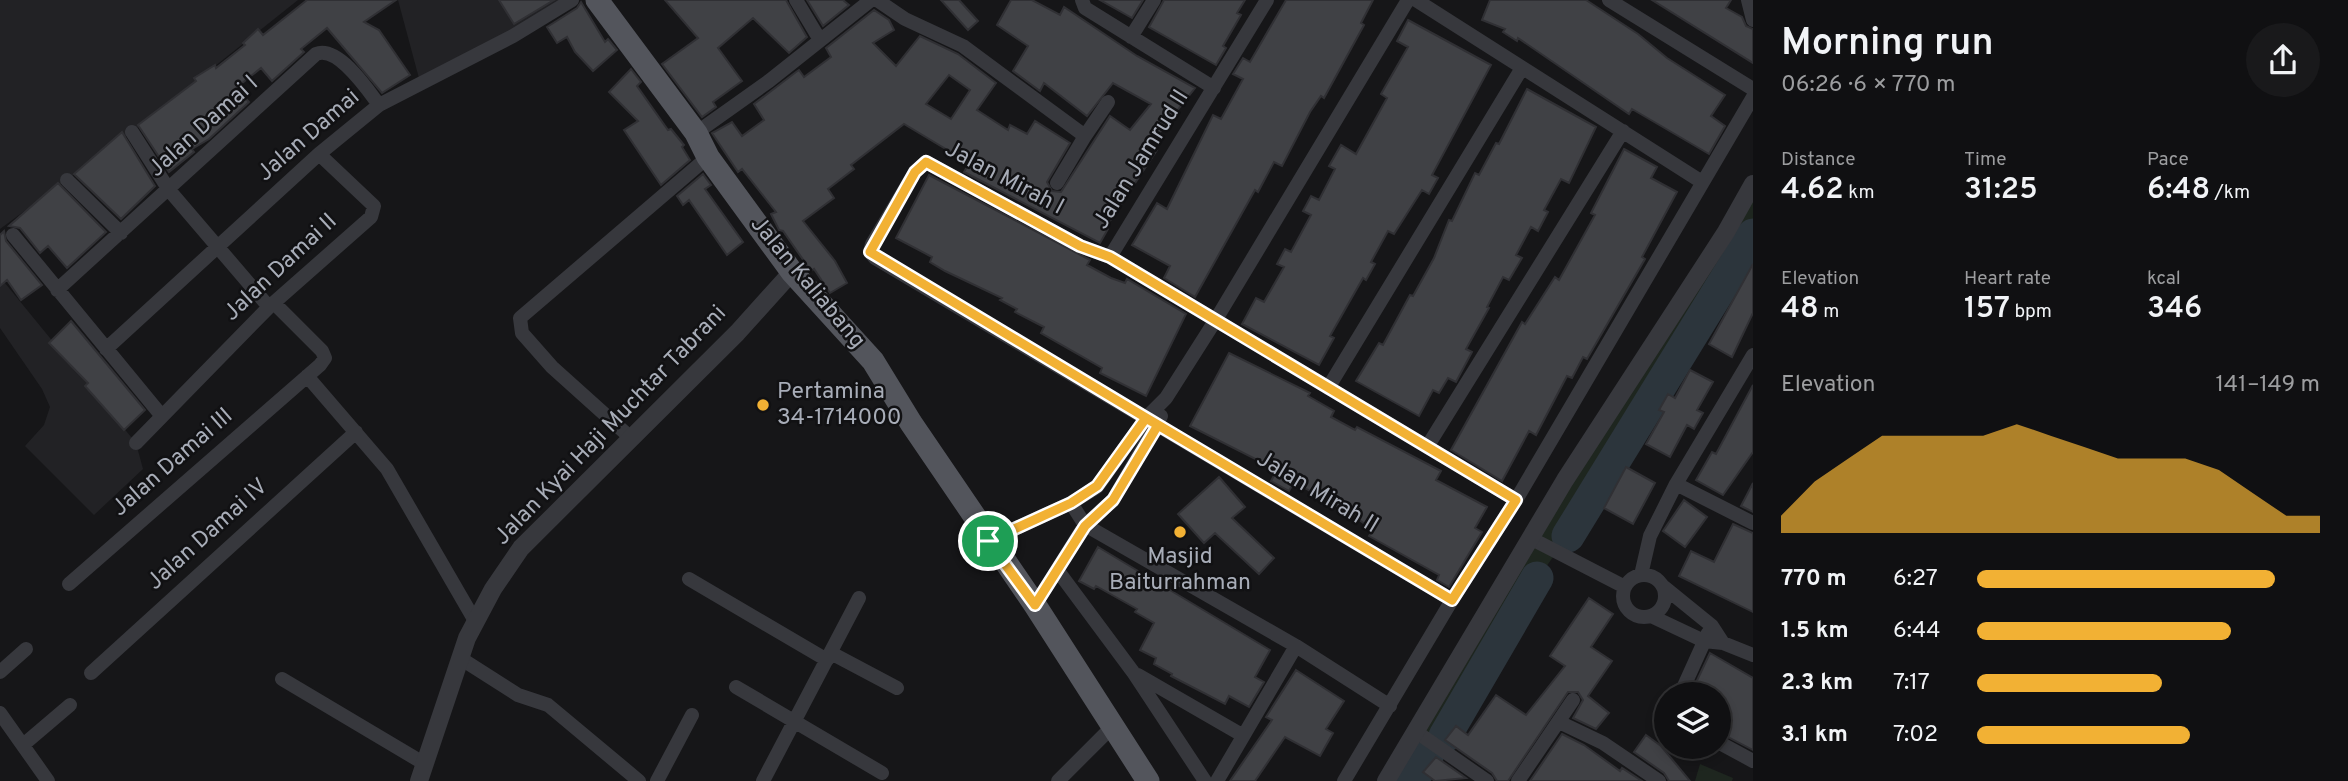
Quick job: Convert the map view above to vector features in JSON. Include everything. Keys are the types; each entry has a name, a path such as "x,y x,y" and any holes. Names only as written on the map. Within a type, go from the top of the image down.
{"main road":[{"name":"Jalan Kaliabang","path":"597,0 696,132 708,157 792,272 873,361 988,541 1035,605 1148,781"}],"street":[{"name":"Jalan Damai","path":"106,349 319,154 379,105 513,36 572,0"},
{"path":"796,0 820,40"},
{"path":"696,132 871,0"},
{"path":"877,0 905,19 963,46 1085,136"},
{"path":"1082,0 1085,8 1213,88"},
{"path":"1131,37 1154,0"},
{"name":"Jalan Jamrud II","path":"1110,257 1267,0"},
{"path":"1035,605 1085,526 1113,500 1152,421 1408,0"},
{"path":"1416,0 1702,182"},
{"path":"1609,0 1753,89"},
{"path":"1748,0 1753,20"},
{"name":"Jalan Damai I","path":"57,290 316,54 330,53 344,63 379,105"},
{"path":"1328,388 1522,68"},
{"path":"1344,781 1452,600 1516,500 1753,97"},
{"path":"1057,183 1108,102"},
{"path":"1427,447 1623,131"},
{"path":"132,132 169,190 217,248 272,305"},
{"name":"Jalan Damai II","path":"136,443 272,305 374,212 374,206 319,154"},
{"path":"631,438 552,367 522,334 520,318 708,157"},
{"name":"Jalan Mirah I","path":"1152,421 870,252 915,172 926,162 1080,246 1110,257 1516,500"},
{"path":"67,180 121,233"},
{"path":"1387,781 1539,542 1565,480 1652,348 1753,184"},
{"path":"13,235 161,415"},
{"name":"Jalan Kyai Haji Muchtar Tabrani","path":"422,773 475,621 521,548 737,333 792,272"},
{"name":"Jalan Damai III","path":"69,584 325,358 322,351 272,305"},
{"path":"1625,587 1641,575 1650,536 1676,484 1753,355"},
{"path":"307,376 383,463 475,621"},
{"path":"988,541 1071,503 1097,486 1152,421"},
{"name":"Jalan Mirah II","path":"1152,421 1452,600"},
{"name":"Jalan Damai IV","path":"91,673 356,432"},
{"path":"1676,484 1753,523"},
{"path":"1071,503 1085,526 1296,646 1390,706"},
{"path":"1539,542 1625,587"},
{"path":"1058,571 1133,672 1205,781"},
{"path":"1641,575 1655,577 1712,626 1723,643"},
{"path":"689,579 829,656 897,688"},
{"path":"1625,587 1626,608 1637,616 1651,616 1704,641 1723,643 1753,655"},
{"path":"1651,616 1665,601 1664,587"},
{"path":"764,781 859,598"},
{"path":"1686,682 1712,626"},
{"path":"1217,781 1296,646"},
{"path":"0,672 26,649"},
{"path":"460,658 518,695 548,705 639,781"},
{"path":"1133,672 1242,736"},
{"path":"282,678 422,773"},
{"path":"736,687 882,773"},
{"path":"1518,781 1573,700"},
{"path":"23,745 70,705"},
{"path":"0,713 48,781"},
{"path":"657,781 692,715"},
{"path":"1559,722 1603,743 1659,781"},
{"path":"1058,781 1112,727"},
{"path":"1418,733 1487,781"},
{"path":"1731,749 1753,761"}],"shaded area":[{"path":"0,0 298,0 132,132 0,229"},
{"path":"398,0 570,0 420,82"},
{"path":"1753,184 1753,235 1568,536 1536,581 1445,736 1411,781 1386,781"},
{"path":"0,277 136,443 143,469 94,515 25,446 44,425 50,407 42,389 0,328"},
{"path":"1700,764 1733,778 1732,781 1695,781"}],"building":[{"path":"307,0 396,0 364,22 379,30 410,75 382,93 327,28 301,49 304,52 272,81 261,68 236,88 249,102 209,139 192,149 194,152 169,172 138,125 196,81 194,78 215,65 216,68 245,45 243,43 258,29 263,35"},
{"path":"499,0 554,0 514,24"},
{"path":"665,0 786,0 807,37 789,53 753,18 718,48 742,81 713,102 716,107 702,117 662,64 698,38"},
{"path":"807,0 843,0 849,5 823,26"},
{"path":"941,0 959,0 978,21 968,30"},
{"path":"1011,0 1032,0 1060,15 1064,7 1137,56 1195,88 1150,145 1157,150 1106,227 1108,229 1100,243 964,172 969,163 904,124 851,165 854,169 828,189 834,198 803,221 835,261 847,283 830,293 814,269 811,271 783,231 779,230 771,214 776,212 742,169 738,172 712,133 732,122 742,136 764,120 754,104 799,70 804,77 831,57 826,48 874,10 889,20 894,30 873,43 896,66 920,36 958,54 996,83 977,110 1008,130 1010,125 1027,134 1035,121 1070,143 1047,182 1052,191 1061,192 1110,116 1130,130 1151,104 1113,83 1087,116 1044,83 1040,91 1013,71 1028,46 997,25","holes":["949,75 970,90 951,119 926,104"]},
{"path":"1100,0 1143,0 1132,18"},
{"path":"1164,0 1245,0 1237,13 1241,15 1223,46 1226,48 1216,65 1149,27"},
{"path":"1286,0 1373,0 1361,23 1364,25 1324,98 1321,96 1310,112 1282,166 1274,162 1258,192 1255,190 1195,297 1164,278 1170,266 1132,245 1157,203 1167,209 1213,115 1221,119 1243,79 1233,74 1243,58 1250,62"},
{"path":"1490,0 1586,0 1638,34 1667,58 1725,95 1711,116 1725,126 1709,154 1632,109 1629,114 1518,38 1517,41 1503,32 1505,29 1482,20"},
{"path":"1652,0 1731,0 1726,8 1742,17 1746,26 1753,29 1753,63"},
{"path":"581,2 605,42 608,39 617,50 593,71 575,52 567,37 557,43 547,27 577,8"},
{"path":"1408,20 1491,65 1432,175 1438,178 1429,194 1422,190 1394,234 1388,231 1371,262 1375,264 1366,280 1363,278 1330,336 1334,338 1319,365 1242,324 1256,298 1264,302 1284,267 1277,264 1285,249 1291,252 1311,215 1303,211 1311,196 1319,200 1335,169 1329,166 1341,145 1356,154 1387,98 1381,94 1408,47 1397,41"},
{"path":"631,69 641,82 637,86 668,130 671,129 684,145 682,147 690,160 661,185 624,130 638,121 609,92"},
{"path":"1527,89 1596,127 1569,183 1561,179 1544,210 1548,212 1538,231 1531,227 1516,255 1522,258 1509,280 1503,277 1466,349 1472,352 1456,382 1448,378 1439,393 1433,390 1419,416 1356,381 1379,343 1383,345 1410,295 1413,296 1434,258 1449,220 1452,221 1475,173 1479,175 1496,143 1499,144"},
{"path":"122,132 155,186 121,219 74,174"},
{"path":"1624,149 1657,167 1651,178 1677,192 1642,257 1645,259 1587,359 1583,357 1572,378 1567,376 1536,435 1529,431 1502,481 1451,450 1522,322 1525,324 1555,277 1559,280 1595,215 1591,213"},
{"path":"703,174 711,185 705,189 743,242 727,255 689,200 683,205 677,196"},
{"path":"929,175 1090,260 1087,265 1111,278 1125,283 1127,279 1186,314 1146,396 1100,373 1102,368 1041,333 1044,327 1015,312 1017,309 1000,300 1002,298 945,271 930,262 932,257 896,238"},
{"path":"58,183 106,232 67,268 48,246 40,253 20,228 9,226"},
{"path":"4,231 6,241 42,285 21,300 7,280 0,286 0,235"},
{"path":"1753,264 1753,313 1732,357 1709,344"},
{"path":"71,321 145,410 124,430 85,386 88,383 49,343"},
{"path":"1229,353 1310,393 1308,396 1334,411 1331,417 1355,430 1357,427 1441,471 1436,480 1487,507 1475,528 1482,532 1449,587 1437,580 1439,575 1369,536 1373,530 1351,514 1294,482 1289,491 1271,481 1277,470 1190,426"},
{"path":"1690,370 1713,382 1697,410 1703,413 1694,429 1687,425 1670,457 1646,444 1664,412 1659,410 1668,394 1675,398"},
{"path":"1753,385 1753,452 1723,495 1696,480 1712,452 1716,454"},
{"path":"1626,467 1655,483 1633,524 1604,508"},
{"path":"1219,477 1245,507 1232,518 1274,558 1259,574 1215,533 1204,543 1178,514"},
{"path":"1753,483 1753,512 1741,506"},
{"path":"1684,500 1707,517 1685,547 1663,531"},
{"path":"1733,524 1753,533 1753,612 1679,576 1691,551 1714,562"},
{"path":"1098,547 1270,650 1255,677 1264,682 1249,707 1229,696 1225,704 1171,676 1172,674 1154,664 1156,658 1140,650 1154,623 1135,612 1137,609 1096,586 1094,589 1079,581"},
{"path":"1589,598 1613,614 1591,647 1612,661 1588,696 1609,713 1596,729 1573,718 1583,700 1578,692 1568,692 1508,781 1497,781 1492,773 1445,740 1456,726 1468,735 1496,695 1526,715 1565,666 1550,656"},
{"path":"1710,653 1753,678 1753,750 1731,739 1731,682 1696,682"},
{"path":"1296,670 1344,701 1326,729 1333,733 1320,756 1285,737 1255,781 1230,781 1272,720 1266,717"},
{"path":"1562,734 1584,745 1620,771 1622,768 1642,781 1530,781"},
{"path":"1646,735 1654,741 1654,759 1672,759 1690,781 1669,781 1664,773 1634,752"},
{"path":"1436,757 1466,778 1435,781 1423,772"}],"waterway":[{"path":"1568,536 1753,235"},
{"path":"1445,736 1537,578"},
{"path":"1411,781 1427,757"}],"place":[{"name":"Pertamina 34-1714000","path":"763,405"},
{"name":"Masjid Baiturrahman","path":"1180,532"}],"route":[{"path":"988,541 1035,605 1085,526 1113,500 1158,425 875,258 870,252 872,244 915,172 926,162 1080,246 1110,257 1516,500 1452,600 1158,425 1146,418 1097,486 1071,503 988,541"}]}
